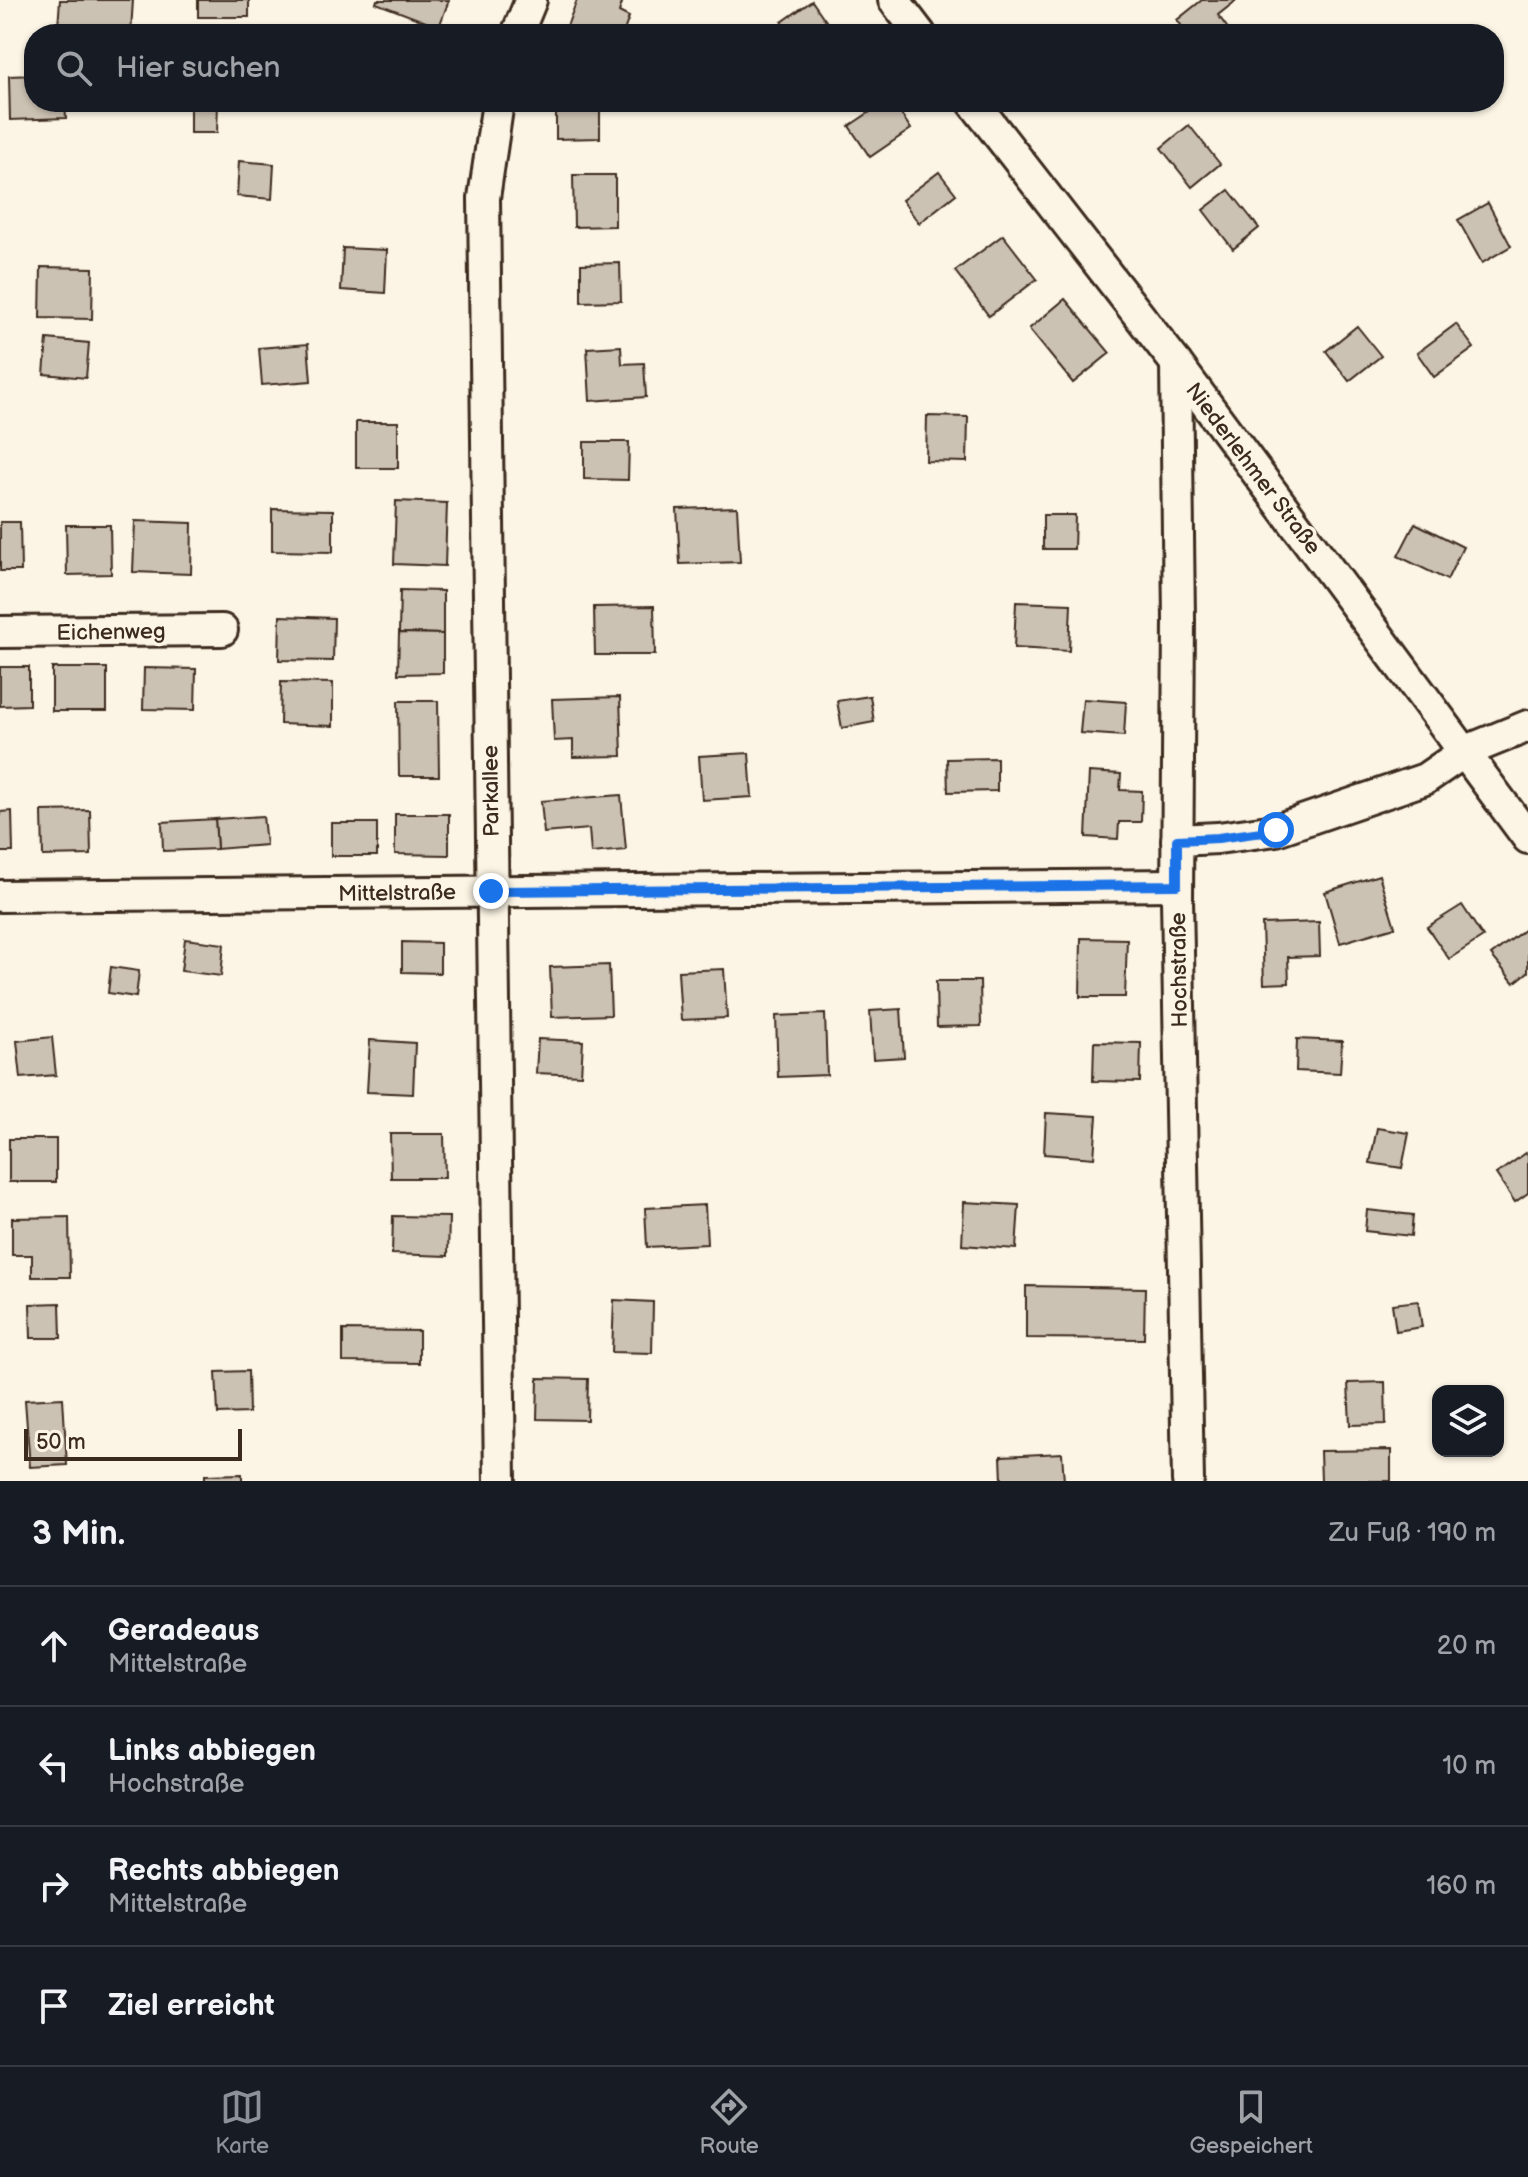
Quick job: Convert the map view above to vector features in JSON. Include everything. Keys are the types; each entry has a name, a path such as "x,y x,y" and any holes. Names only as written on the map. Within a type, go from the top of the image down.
{"street":[{"path":"521,24 531,0"},
{"path":"894,0 912,24"},
{"name":"Parkallee","path":"497,112 484,198 500,1481"},
{"name":"Niederlehmer Straße","path":"981,112 1176,363 1528,838"},
{"name":"Hochstraße","path":"1176,363 1179,605 1177,885 1188,1481"},
{"name":"Eichenweg","path":"0,632 222,630"},
{"path":"1177,840 1276,830 1425,779 1464,752 1528,726"},
{"name":"Mittelstraße","path":"0,896 1177,885"}],"building":[{"path":"60,0 133,0 131,24 58,24"},
{"path":"198,0 249,0 249,17 198,17"},
{"path":"377,0 449,0 440,24 431,24 376,3"},
{"path":"577,0 623,0 619,12 629,17 627,24 568,24"},
{"path":"1202,0 1237,0 1218,15 1225,24 1180,24 1177,20"},
{"path":"812,1 828,24 784,24 782,22"},
{"path":"24,75 24,112 66,112 66,118 10,120 9,76"},
{"path":"190,112 218,112 217,133 190,133"},
{"path":"556,112 600,112 600,138 556,139"},
{"path":"870,112 900,112 911,129 870,157 849,126"},
{"path":"1189,125 1220,164 1192,187 1161,148"},
{"path":"239,161 274,164 272,199 237,196"},
{"path":"939,172 956,194 919,223 902,200"},
{"path":"573,175 615,175 615,226 574,227"},
{"path":"1229,190 1259,228 1233,249 1203,210"},
{"path":"1488,203 1511,246 1482,263 1458,220"},
{"path":"1003,235 1037,279 989,316 955,271"},
{"path":"343,248 387,250 385,293 341,290"},
{"path":"620,263 621,301 581,302 581,264"},
{"path":"41,267 93,268 92,319 40,318"},
{"path":"1065,299 1110,353 1073,383 1029,329"},
{"path":"1456,324 1474,348 1434,377 1417,353"},
{"path":"1357,326 1381,356 1349,381 1326,351"},
{"path":"47,339 89,343 86,378 44,374"},
{"path":"308,344 311,381 262,385 259,348"},
{"path":"621,346 622,364 644,363 646,397 590,401 587,348"},
{"path":"927,416 968,417 967,462 926,461"},
{"path":"356,422 398,422 398,468 356,468"},
{"path":"584,442 629,442 628,480 584,479"},
{"path":"396,501 447,503 445,566 394,564"},
{"path":"737,507 740,562 680,564 677,509"},
{"path":"272,509 333,510 333,552 272,551"},
{"path":"1043,515 1075,515 1074,549 1043,549"},
{"path":"135,521 192,523 191,574 133,572"},
{"path":"0,522 20,522 21,571 0,571"},
{"path":"1415,523 1463,547 1447,580 1398,556"},
{"path":"66,525 110,525 111,574 67,575"},
{"path":"400,590 443,591 443,634 399,633"},
{"path":"1016,602 1071,604 1069,651 1014,648"},
{"path":"654,606 655,655 595,655 594,607"},
{"path":"280,616 334,618 333,661 279,660"},
{"path":"399,633 443,634 443,673 398,674"},
{"path":"0,667 29,667 29,705 0,706"},
{"path":"52,668 107,668 107,711 52,711"},
{"path":"144,668 196,669 195,710 143,709"},
{"path":"281,682 333,683 333,726 280,724"},
{"path":"870,696 874,722 842,728 837,701"},
{"path":"620,697 622,756 573,757 573,740 554,741 552,699"},
{"path":"1083,699 1126,702 1124,736 1080,733"},
{"path":"398,701 438,701 439,776 399,776"},
{"path":"749,753 752,797 702,800 699,756"},
{"path":"997,758 997,791 948,792 947,759"},
{"path":"1089,772 1121,774 1120,790 1142,791 1141,822 1119,822 1118,839 1086,837"},
{"path":"621,795 626,850 591,853 589,829 544,833 541,801"},
{"path":"90,810 91,855 43,856 42,811"},
{"path":"12,811 13,852 0,852 0,812"},
{"path":"395,814 449,814 449,855 395,854"},
{"path":"263,816 266,845 217,849 215,819"},
{"path":"215,819 217,849 163,851 162,822"},
{"path":"331,823 377,823 377,856 331,856"},
{"path":"1379,875 1395,927 1340,943 1325,892"},
{"path":"1462,905 1483,937 1449,959 1427,927"},
{"path":"1319,922 1320,956 1288,957 1289,983 1264,984 1262,924"},
{"path":"1524,930 1528,935 1528,972 1514,983 1491,955"},
{"path":"1081,938 1127,939 1125,997 1080,997"},
{"path":"185,939 224,944 221,976 181,971"},
{"path":"402,942 440,943 440,973 402,972"},
{"path":"609,965 611,1015 552,1017 550,967"},
{"path":"111,967 139,971 136,997 108,993"},
{"path":"724,969 727,1018 681,1020 678,971"},
{"path":"936,981 980,981 981,1026 937,1027"},
{"path":"901,1009 904,1057 873,1059 870,1011"},
{"path":"825,1014 827,1075 778,1077 776,1016"},
{"path":"52,1037 56,1075 21,1078 17,1041"},
{"path":"538,1039 583,1041 581,1075 536,1073"},
{"path":"1297,1039 1342,1041 1340,1073 1296,1071"},
{"path":"370,1040 415,1043 413,1094 367,1092"},
{"path":"1094,1042 1141,1043 1140,1082 1093,1081"},
{"path":"1046,1113 1097,1116 1094,1158 1044,1154"},
{"path":"1377,1128 1409,1133 1402,1168 1370,1163"},
{"path":"390,1134 444,1134 445,1178 391,1178"},
{"path":"9,1139 56,1139 56,1182 9,1182"},
{"path":"1526,1153 1528,1193 1515,1202 1496,1174"},
{"path":"964,1202 1019,1205 1016,1249 962,1245"},
{"path":"705,1205 707,1244 647,1247 645,1208"},
{"path":"1367,1210 1413,1215 1411,1236 1365,1231"},
{"path":"393,1216 449,1217 448,1256 392,1254"},
{"path":"69,1217 70,1277 32,1277 32,1255 12,1255 12,1218"},
{"path":"1026,1286 1145,1288 1144,1339 1026,1338"},
{"path":"614,1300 653,1302 652,1353 612,1352"},
{"path":"1418,1301 1422,1327 1396,1331 1392,1304"},
{"path":"60,1303 61,1338 31,1338 30,1304"},
{"path":"343,1330 419,1331 419,1363 343,1362"},
{"path":"248,1371 249,1413 218,1414 216,1372"},
{"path":"538,1378 588,1379 587,1420 537,1419"},
{"path":"1385,1382 1386,1424 1350,1425 1348,1383"},
{"path":"63,1398 67,1465 30,1467 25,1400"},
{"path":"1391,1450 1391,1481 1321,1481 1320,1451"},
{"path":"1062,1453 1064,1481 1002,1481 1001,1456"},
{"path":"242,1474 242,1481 205,1481 205,1475"}],"route":[{"path":"491,891 1177,885 1177,840 1276,830"}]}
